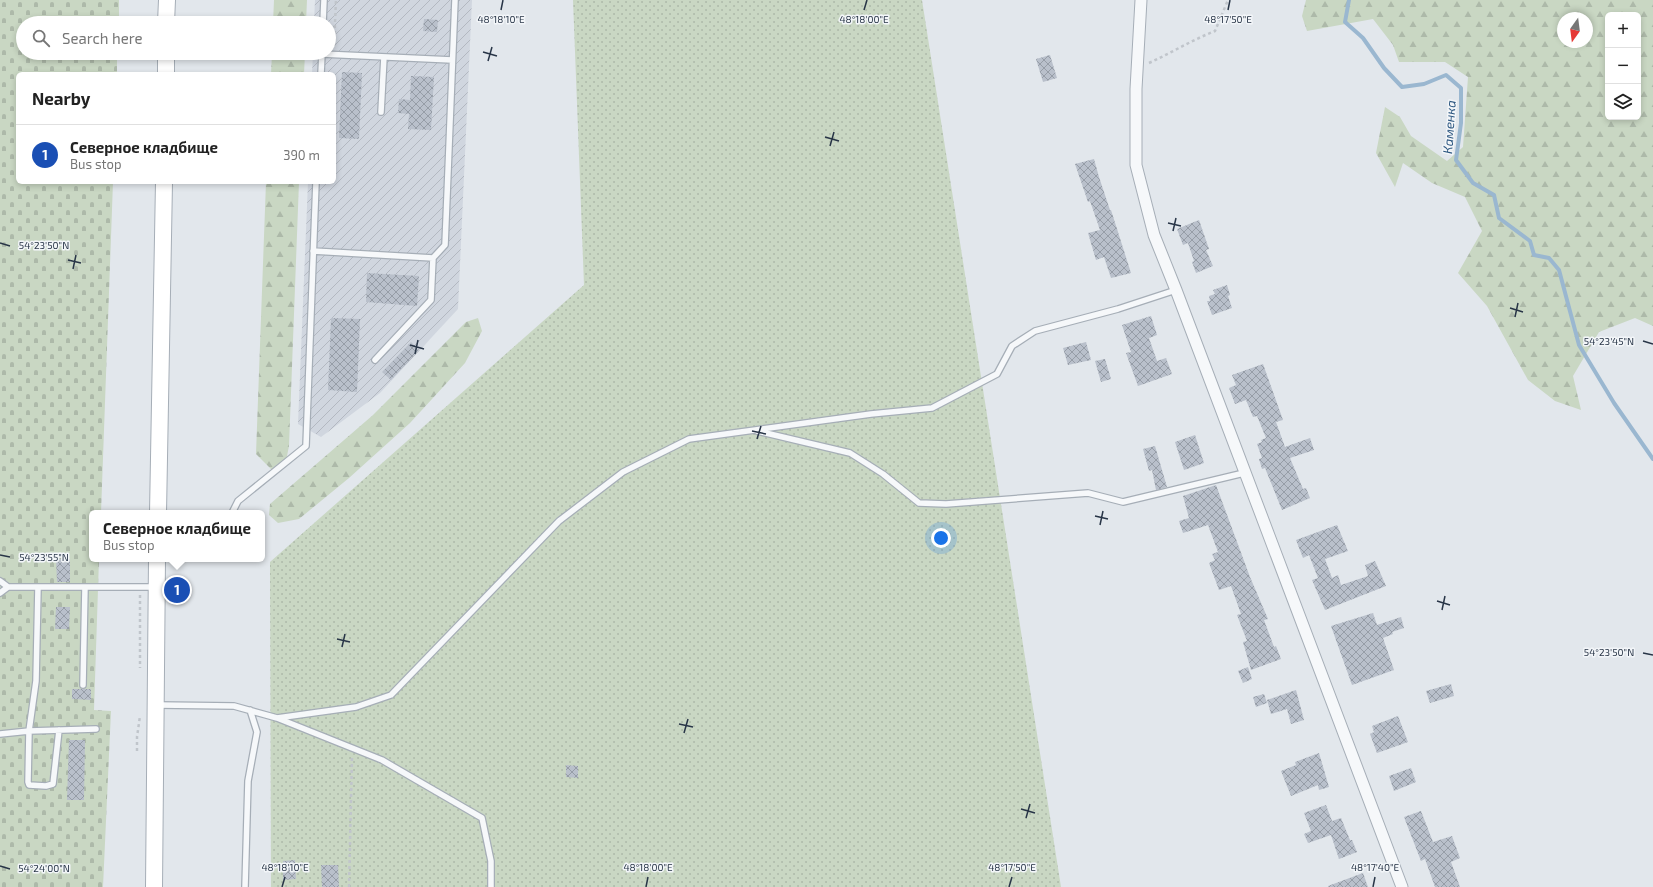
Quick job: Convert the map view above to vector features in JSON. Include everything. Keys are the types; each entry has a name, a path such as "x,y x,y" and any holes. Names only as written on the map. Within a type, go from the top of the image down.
{"main road":[{"path":"166,16 167,0"},
{"path":"166,60 166,72"},
{"path":"158,510 164,184"},
{"path":"154,887 157,562"}],"street":[{"path":"1141,0 1137,69 1136,165 1154,235 1402,887"}],"lane":[{"path":"323,16 324,0"},
{"path":"374,360 431,300 433,258 445,245 455,0"},
{"path":"336,55 452,60"},
{"path":"381,112 384,57"},
{"path":"321,72 322,60"},
{"path":"234,510 238,501 306,446 316,184"},
{"path":"313,251 433,258"},
{"path":"277,718 356,707 391,695 559,521 622,472 689,439 871,414 932,408 997,374 1012,346 1035,331 1118,310 1176,290"},
{"path":"753,430 850,452 883,474 919,503 946,504 1088,493 1123,502 1244,473"},
{"path":"0,581 8,587 156,587"},
{"path":"0,593 8,587"},
{"path":"38,587 36,681 29,731 29,785 46,786 53,784 59,730"},
{"path":"83,685 85,587"},
{"path":"155,705 220,705 250,710 277,718 382,760 482,818 491,861 491,887"},
{"path":"245,887 248,781 256,732 250,710"},
{"path":"0,734 29,731 96,729"}],"path":[{"path":"335,16 336,0"},
{"path":"1137,69 1174,51 1194,39 1215,31 1228,0"},
{"path":"137,752 140,714"},
{"path":"349,887 352,748"}],"shaded area":[{"path":"315,0 472,0 458,309 380,393 321,437 298,424 308,184 336,184 336,72 312,72 313,60 336,60 336,16 314,16"}],"green space":[{"path":"0,0 119,0 119,16 16,16 16,60 117,60 117,72 16,72 16,184 113,184 101,510 89,510 89,562 99,562 94,710 111,711 103,887 0,887"},
{"path":"274,0 307,0 306,16 273,16"},
{"path":"573,0 922,0 1061,887 271,887 270,562 584,285"},
{"path":"1306,0 1653,0 1653,326 1635,318 1599,332 1573,376 1581,410 1555,401 1528,380 1487,306 1458,273 1482,231 1465,197 1432,183 1403,163 1395,187 1376,153 1385,107 1400,117 1411,136 1447,161 1463,147 1468,77 1445,62 1399,62 1393,45 1373,19 1307,31 1302,16"},
{"path":"272,60 305,60 304,72 271,72"},
{"path":"266,184 299,184 289,446 285,466 272,470 256,454"},
{"path":"478,318 482,331 465,363 410,423 349,478 299,519 278,523 269,515 270,504 373,415 466,322"}],"building":[{"path":"424,19 438,20 437,32 423,31"},
{"path":"1050,55 1057,78 1043,82 1036,59"},
{"path":"342,72 362,73 359,139 339,138"},
{"path":"411,76 434,77 431,130 408,129 409,114 398,113 399,99 410,100"},
{"path":"1094,159 1131,273 1111,278 1104,257 1096,260 1088,233 1100,230 1090,201 1088,202 1075,164"},
{"path":"1199,220 1209,249 1206,250 1213,266 1196,273 1188,243 1183,245 1177,229"},
{"path":"367,273 419,276 417,306 366,302"},
{"path":"1227,285 1230,295 1228,296 1232,308 1212,315 1207,301 1210,301 1209,296 1215,294 1213,290"},
{"path":"1151,316 1157,335 1149,338 1157,361 1166,358 1172,374 1138,386 1126,353 1131,352 1122,325"},
{"path":"331,318 360,319 357,392 328,390"},
{"path":"411,342 419,350 391,380 382,372"},
{"path":"1086,342 1091,360 1068,365 1063,348"},
{"path":"1105,359 1111,379 1101,382 1095,361"},
{"path":"1263,364 1283,420 1276,422 1285,447 1310,438 1314,450 1290,458 1303,489 1306,488 1310,498 1282,510 1265,468 1262,469 1259,459 1262,458 1257,444 1266,438 1257,416 1253,417 1246,400 1235,404 1229,388 1236,385 1232,375"},
{"path":"1195,435 1204,463 1184,470 1175,442"},
{"path":"1155,446 1167,487 1156,490 1152,470 1149,471 1143,449"},
{"path":"1216,485 1250,577 1268,619 1264,620 1274,647 1276,646 1281,659 1251,670 1243,642 1247,641 1237,615 1241,614 1231,586 1219,590 1209,563 1215,560 1212,554 1218,552 1208,525 1183,533 1179,521 1189,518 1183,496"},
{"path":"1337,525 1348,551 1325,559 1332,578 1338,575 1341,585 1368,576 1365,565 1375,561 1386,586 1325,610 1312,580 1318,578 1309,555 1303,558 1296,540"},
{"path":"56,559 70,559 70,582 57,582"},
{"path":"56,607 70,607 69,629 55,629"},
{"path":"1373,613 1377,625 1401,617 1404,628 1392,632 1393,634 1383,638 1394,670 1352,685 1331,626"},
{"path":"1248,667 1252,679 1243,683 1238,671"},
{"path":"1451,684 1454,696 1430,703 1426,691"},
{"path":"72,689 91,689 91,700 72,699"},
{"path":"1296,690 1304,720 1291,724 1287,709 1271,714 1267,700"},
{"path":"1264,694 1267,703 1256,707 1253,697"},
{"path":"1398,716 1408,742 1377,753 1370,734 1374,732 1372,726"},
{"path":"69,740 85,740 84,800 67,800"},
{"path":"1319,753 1329,787 1319,790 1318,785 1291,796 1281,771 1296,765 1295,762"},
{"path":"566,765 578,766 578,778 566,777"},
{"path":"1411,768 1416,782 1394,791 1389,776"},
{"path":"1326,805 1332,821 1341,818 1350,840 1352,840 1357,852 1339,859 1331,835 1308,843 1304,834 1311,831 1304,813"},
{"path":"1421,811 1433,842 1452,836 1460,858 1451,862 1460,887 1435,887 1425,859 1421,861 1404,817"},
{"path":"295,860 296,879 283,880 283,861"},
{"path":"321,865 338,865 339,887 322,887"},
{"path":"1363,873 1368,887 1328,887 1328,886"}],"waterway":[{"name":"Каменка","path":"1349,0 1345,22 1363,38 1384,68 1402,87 1424,84 1446,75 1461,88 1461,123 1456,160 1473,183 1494,195 1499,218 1530,241 1534,255 1549,258 1559,270 1579,345 1614,403 1653,459"}],"place":[{"name":"Северное кладбище","path":"177,590"}]}
